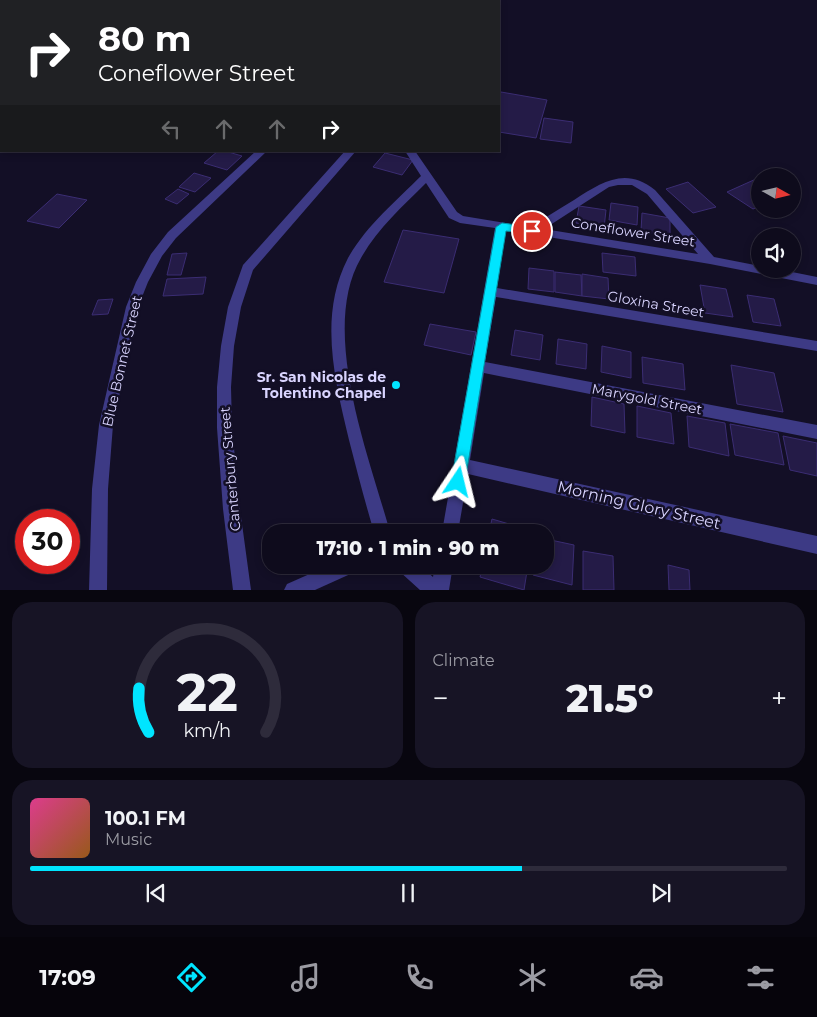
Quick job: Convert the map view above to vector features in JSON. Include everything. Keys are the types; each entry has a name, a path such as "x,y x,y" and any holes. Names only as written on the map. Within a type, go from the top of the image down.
{"street":[{"name":"Blue Bonnet Street","path":"98,590 100,489 106,426 132,307 142,282 157,254 172,236 261,152"},
{"name":"Canterbury Street","path":"242,590 227,477 223,420 228,345 238,289 247,268 253,260 351,152"},
{"name":"Coneflower Street","path":"411,152 453,215 470,222 710,260 817,281"},
{"path":"380,524 343,389 337,334 338,308 343,282 362,247 426,176"},
{"path":"532,231 605,185 619,181 634,181 643,184 651,192 710,260"},
{"path":"451,524 502,227"},
{"name":"Gloxina Street","path":"490,291 817,346"},
{"name":"Marygold Street","path":"478,366 817,432"},
{"name":"Morning Glory Street","path":"461,465 817,545"},
{"path":"293,590 330,574"},
{"path":"415,574 434,590"},
{"path":"440,590 443,574"}],"building":[{"path":"501,92 547,100 536,138 500,132"},
{"path":"544,118 573,122 571,143 540,139"},
{"path":"217,152 228,152 242,156 227,170 204,163"},
{"path":"385,153 413,160 402,175 373,167"},
{"path":"194,173 211,178 195,192 179,187"},
{"path":"751,181 751,208 727,192"},
{"path":"688,182 716,207 693,213 666,189"},
{"path":"178,189 189,194 177,204 165,199"},
{"path":"57,194 87,200 59,228 27,221"},
{"path":"611,203 638,207 637,225 609,220"},
{"path":"579,206 606,210 604,228 576,223"},
{"path":"642,213 670,218 670,236 641,231"},
{"path":"403,230 459,239 444,293 384,282"},
{"path":"187,253 181,275 167,275 172,254"},
{"path":"602,253 635,257 636,276 603,272"},
{"path":"529,268 554,271 554,292 528,289"},
{"path":"555,272 581,275 582,296 555,292"},
{"path":"582,274 608,278 609,299 582,296"},
{"path":"206,277 203,294 163,296 167,279"},
{"path":"700,285 726,289 733,317 705,313"},
{"path":"747,295 774,299 781,326 753,322"},
{"path":"113,299 108,314 92,315 98,300"},
{"path":"430,324 476,332 471,355 424,345"},
{"path":"515,330 543,335 540,360 511,355"},
{"path":"558,339 587,344 586,369 556,364"},
{"path":"602,346 631,352 631,378 601,372"},
{"path":"642,357 683,364 685,390 643,383"},
{"path":"731,365 774,373 783,412 737,404"},
{"path":"592,397 624,404 625,433 591,426"},
{"path":"637,406 671,413 674,444 637,437"},
{"path":"687,416 725,423 729,456 689,447"},
{"path":"730,424 778,433 784,465 735,455"},
{"path":"783,436 817,443 817,476 790,470"},
{"path":"492,519 509,524 491,524"},
{"path":"554,541 574,545 572,585 533,575 554,574"},
{"path":"583,551 613,556 614,590 583,590"},
{"path":"668,565 689,570 690,590 669,590"},
{"path":"481,574 527,574 524,590 480,577"}],"place":[{"name":"Sr. San Nicolas de Tolentino Chapel","path":"396,385"}],"route":[{"path":"458,482 502,227 532,231"}]}
